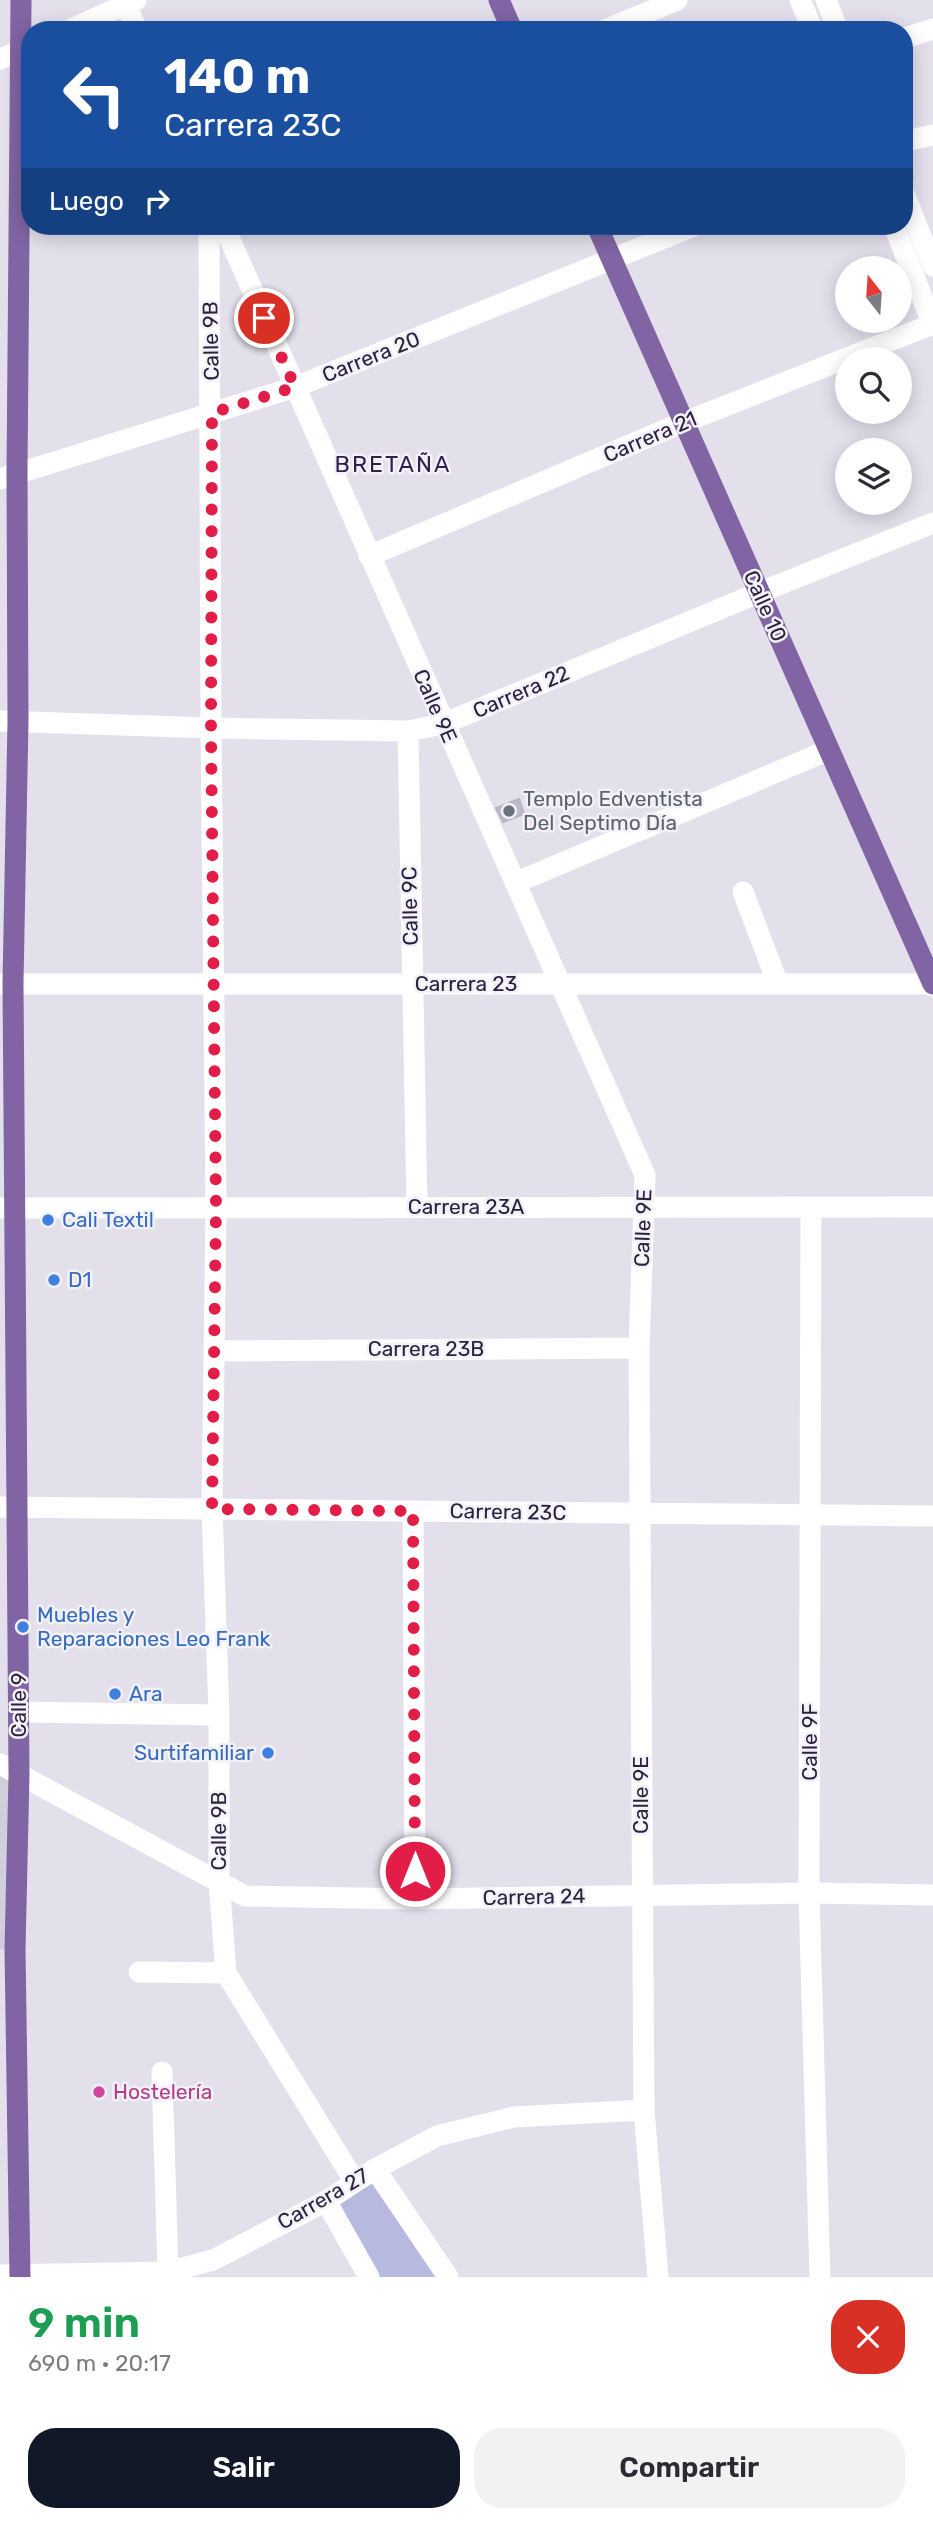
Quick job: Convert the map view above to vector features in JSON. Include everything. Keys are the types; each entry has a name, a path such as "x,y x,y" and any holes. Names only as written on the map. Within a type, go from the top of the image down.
{"main road":[{"name":"Calle 9","path":"13,2275 8,1950 19,1774 19,1712 9,1507 8,476 16,52 20,0"},
{"path":"499,0 508,21"},
{"name":"Calle 10","path":"601,235 933,984"}],"street":[{"path":"627,21 677,0"},
{"path":"800,0 809,21"},
{"path":"826,0 834,21"},
{"path":"88,21 129,2 134,21"},
{"path":"913,35 933,29"},
{"path":"913,139 933,135"},
{"path":"913,216 933,267"},
{"name":"Calle 9B","path":"209,235 216,1208 212,1509 219,1715 219,1881 226,1973 355,2182"},
{"name":"Calle 9E","path":"227,235 645,1175 639,1348 641,1896 644,2110 658,2277"},
{"name":"Carrera 20","path":"8,476 295,387 672,235"},
{"path":"898,235 933,325"},
{"name":"Carrera 21","path":"369,556 685,422 933,325"},
{"name":"Carrera 22","path":"9,721 211,729 408,731 443,724 759,592 933,523"},
{"name":"Calle 9C","path":"408,731 417,1208"},
{"path":"515,883 830,750"},
{"path":"743,892 778,984"},
{"name":"Carrera 23","path":"7,984 933,984"},
{"name":"Calle 9F","path":"811,1207 809,1894 820,2277"},
{"name":"Carrera 23A","path":"8,1208 933,1207"},
{"name":"Carrera 23B","path":"214,1350 639,1348"},
{"name":"Carrera 23C","path":"9,1507 933,1516"},
{"path":"413,1511 415,1899"},
{"path":"19,1712 219,1715"},
{"name":"Carrera 24","path":"0,1764 245,1896 415,1899 933,1895"},
{"path":"139,1972 226,1973"},
{"path":"162,2072 168,2272"},
{"name":"Carrera 27","path":"13,2275 214,2269 375,2169 437,2136 514,2117 644,2110"},
{"path":"375,2169 449,2277"},
{"path":"326,2201 369,2277"}],"shaded area":[{"path":"0,1764 19,1775 15,1950 0,1949"},
{"path":"375,2169 448,2277 369,2277 326,2201"}],"building":[{"name":"Templo Edventista Del Septimo Día","path":"519,799 524,814 503,822 496,808"}],"place":[{"name":"Templo Edventista Del Septimo Día","path":"509,811"},
{"name":"Cali Textil","path":"48,1220"},
{"name":"D1","path":"54,1280"},
{"name":"Muebles y Reparaciones Leo Frank","path":"23,1627"},
{"name":"Ara","path":"115,1694"},
{"name":"Surtifamiliar","path":"268,1753"},
{"name":"Hostelería","path":"99,2092"}],"district":[{"name":"BRETAÑA","path":"393,464"}],"route":[{"path":"264,318 295,387 212,413 211,729 216,1208 212,1509 413,1511 415,1871"}]}
